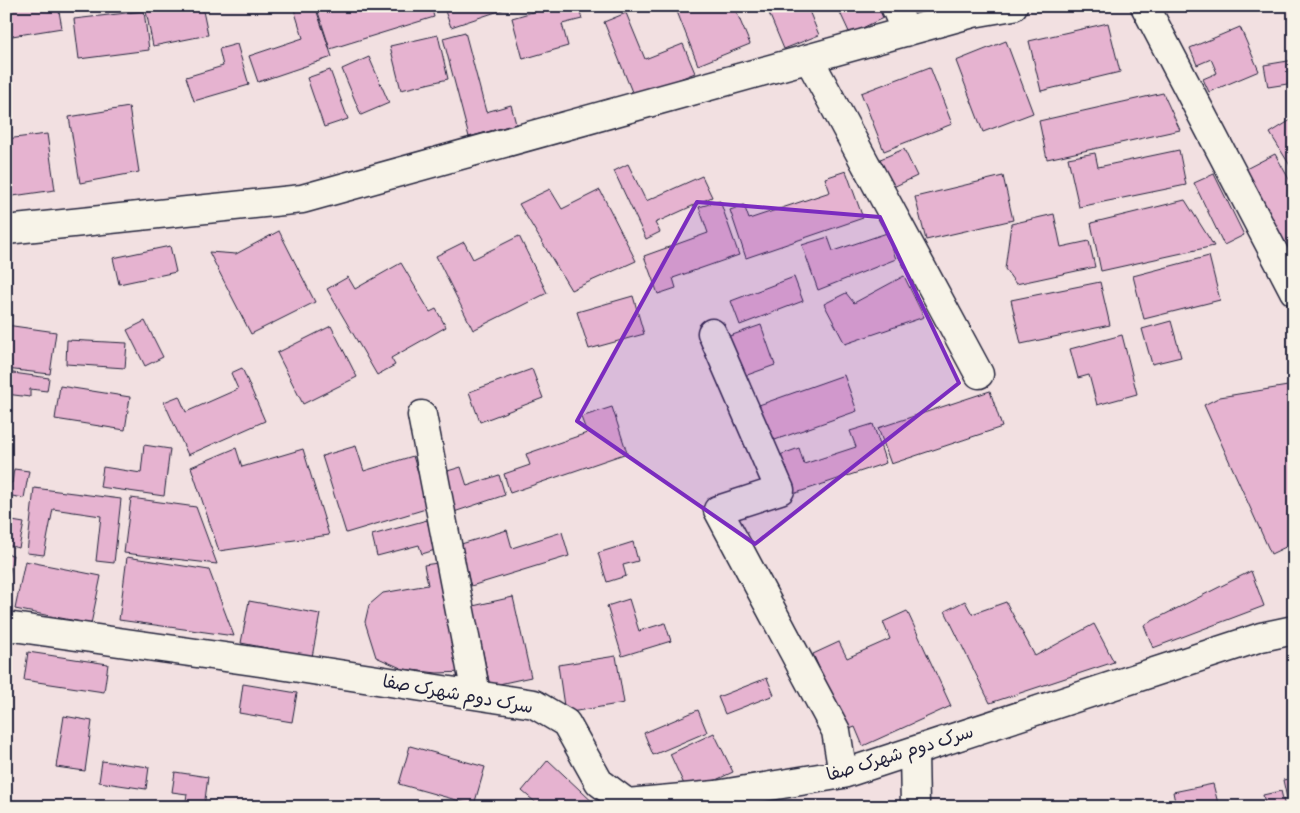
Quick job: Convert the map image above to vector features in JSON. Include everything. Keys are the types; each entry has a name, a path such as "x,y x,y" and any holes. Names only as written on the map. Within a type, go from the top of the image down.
{"street":[{"path":"895,6 906,32"},
{"path":"6,230 302,199 906,32 1013,6"},
{"path":"1145,6 1294,291"},
{"path":"809,59 979,374"},
{"path":"712,333 780,490 718,510 836,731 843,774"},
{"path":"422,415 476,694"},
{"name":"سرک دوم شهرک صفا","path":"6,626 260,662 534,704 566,723 599,782 627,803 715,801 843,774 1261,637 1294,630"},
{"path":"914,751 916,807"}],"highlighted area":[{"path":"697,202 880,217 959,383 755,544 577,421"}],"building":[{"path":"6,6 58,6 62,28 6,37"},
{"path":"145,6 202,6 208,35 153,46"},
{"path":"293,6 315,6 332,57 258,82 249,56 303,38"},
{"path":"316,6 431,6 434,17 330,49"},
{"path":"443,6 507,6 508,8 451,27"},
{"path":"553,6 578,6 582,19 562,24 568,46 523,59 512,18"},
{"path":"683,6 734,6 750,44 698,65 676,9"},
{"path":"766,6 807,6 819,35 784,49"},
{"path":"837,6 878,6 883,18 850,34"},
{"path":"915,6 952,6 920,18"},
{"path":"144,11 149,50 79,59 74,19"},
{"path":"626,13 645,59 683,44 695,73 634,97 604,22"},
{"path":"1108,23 1120,72 1041,91 1029,41"},
{"path":"1240,27 1259,71 1209,92 1203,79 1217,73 1211,59 1197,65 1190,48"},
{"path":"465,32 486,112 511,105 516,124 469,137 443,38"},
{"path":"438,35 448,79 401,90 390,46"},
{"path":"1006,41 1033,113 983,132 956,61"},
{"path":"237,44 249,85 194,101 186,77 223,66 219,49"},
{"path":"369,57 389,103 361,115 342,69"},
{"path":"1294,60 1294,83 1268,87 1264,65"},
{"path":"930,67 952,124 884,151 861,93"},
{"path":"330,70 348,119 324,127 307,78"},
{"path":"1163,93 1180,130 1047,159 1039,121"},
{"path":"129,107 139,172 80,183 69,117"},
{"path":"1294,118 1294,172 1270,133"},
{"path":"47,134 55,190 6,197 6,139"},
{"path":"904,149 917,176 891,188 878,160"},
{"path":"1179,150 1186,185 1079,207 1068,158 1095,153 1098,167"},
{"path":"1275,154 1294,188 1294,244 1285,249 1242,171"},
{"path":"628,164 646,201 702,176 712,197 655,223 660,232 646,239 614,171"},
{"path":"846,171 863,218 746,258 730,210 744,205 749,219 830,192 825,178"},
{"path":"1214,174 1244,235 1224,245 1194,183"},
{"path":"1003,176 1013,220 926,240 915,197"},
{"path":"550,189 562,209 600,190 636,261 571,290 519,204"},
{"path":"1185,200 1214,246 1101,271 1091,223"},
{"path":"720,201 739,255 673,278 676,288 658,294 644,256 708,233 699,207"},
{"path":"1054,214 1061,247 1089,241 1095,267 1016,284 1005,269 1011,224"},
{"path":"279,231 315,302 251,334 209,252 236,254"},
{"path":"887,233 896,259 818,290 802,245 828,237 833,251"},
{"path":"519,236 547,293 473,330 436,256 464,242 473,259"},
{"path":"170,246 176,272 119,284 113,258"},
{"path":"1209,256 1220,300 1144,319 1133,276"},
{"path":"401,263 430,312 436,309 446,327 391,358 395,365 377,375 327,289 348,277 355,289"},
{"path":"904,276 924,317 845,344 824,304 846,293 854,303"},
{"path":"794,277 803,301 740,325 731,301"},
{"path":"1100,282 1110,325 1021,344 1011,300"},
{"path":"633,296 644,334 589,349 577,312"},
{"path":"145,321 163,357 145,366 127,330"},
{"path":"1171,321 1181,357 1152,364 1142,329"},
{"path":"6,325 56,332 50,374 6,369"},
{"path":"761,325 775,365 739,378 724,338"},
{"path":"331,326 357,377 303,404 277,353"},
{"path":"1122,335 1137,394 1097,405 1089,375 1078,378 1070,349"},
{"path":"67,340 127,343 125,368 66,364"},
{"path":"242,368 265,421 188,455 164,402 179,396 186,412 238,389 231,373"},
{"path":"532,369 543,398 480,422 469,392"},
{"path":"6,372 49,378 47,391 30,389 30,397 6,394"},
{"path":"844,375 857,411 772,441 759,405"},
{"path":"1294,385 1294,543 1271,554 1204,405 1220,397"},
{"path":"60,386 130,397 125,430 55,419"},
{"path":"990,391 1002,427 891,464 878,428"},
{"path":"612,407 627,453 510,493 504,474 530,465 526,454 587,433 581,417"},
{"path":"873,424 886,463 790,495 777,456 799,448 804,464 856,447 850,431"},
{"path":"144,445 170,449 164,496 100,487 103,467 141,473"},
{"path":"356,446 364,471 413,456 429,508 346,533 322,456"},
{"path":"236,448 242,467 303,449 329,535 219,551 191,467"},
{"path":"461,467 467,486 499,475 505,495 454,512 441,473"},
{"path":"14,469 29,471 24,498 6,495 6,482 12,483"},
{"path":"34,488 121,499 114,563 96,561 101,516 53,509 44,555 27,553"},
{"path":"131,498 196,507 217,564 124,553"},
{"path":"6,520 24,523 19,548 6,545"},
{"path":"427,520 435,550 422,554 419,545 377,556 372,535"},
{"path":"507,530 512,548 562,532 569,556 471,586 458,545"},
{"path":"633,542 638,561 623,565 626,576 607,582 598,553"},
{"path":"6,554 13,555 6,592"},
{"path":"127,557 209,570 234,636 119,620"},
{"path":"25,561 101,576 91,624 15,609"},
{"path":"444,562 464,672 437,673 403,669 376,657 365,622 369,605 383,593 428,585 424,565"},
{"path":"1251,571 1264,606 1153,648 1144,625"},
{"path":"513,597 531,677 490,686 473,606"},
{"path":"629,599 639,631 665,623 671,641 622,656 607,606"},
{"path":"249,601 320,614 312,657 241,643"},
{"path":"965,601 972,614 1006,602 1035,656 1094,624 1114,662 990,703 945,611"},
{"path":"907,611 951,706 863,746 855,727 847,730 813,654 839,642 847,658 890,639 883,622"},
{"path":"28,652 108,664 104,692 24,680"},
{"path":"616,656 624,703 565,713 558,665"},
{"path":"767,678 774,695 725,714 718,697"},
{"path":"243,684 297,693 292,722 239,713"},
{"path":"698,710 707,732 653,755 644,733"},
{"path":"64,716 92,721 85,771 56,767"},
{"path":"714,733 733,772 688,793 670,754"},
{"path":"410,746 485,767 474,805 399,784"},
{"path":"548,760 598,807 541,807 522,791"},
{"path":"102,761 149,767 146,789 99,782"},
{"path":"175,772 208,777 204,807 185,807 187,794 172,792"},
{"path":"1294,778 1294,807 1289,807 1283,780"},
{"path":"1213,784 1219,807 1176,807 1173,792"},
{"path":"1281,791 1285,807 1266,807 1263,795"}]}
